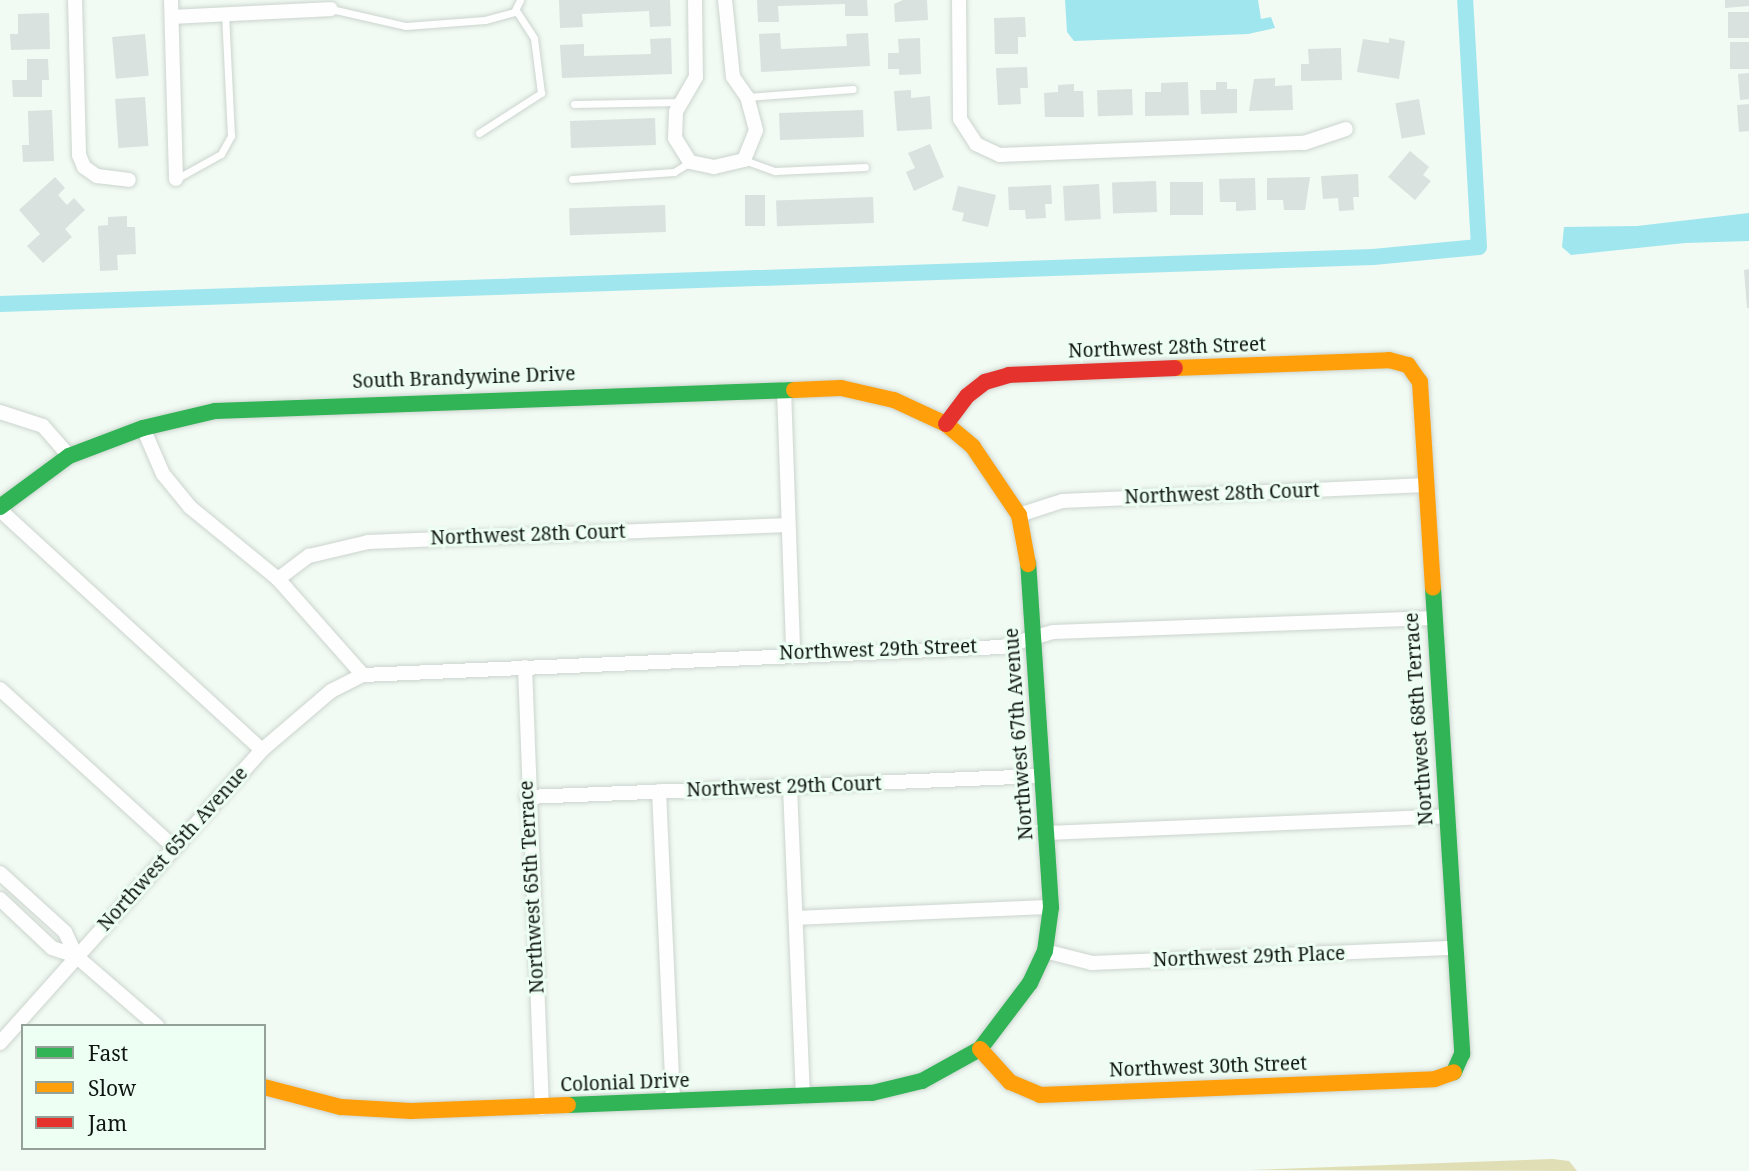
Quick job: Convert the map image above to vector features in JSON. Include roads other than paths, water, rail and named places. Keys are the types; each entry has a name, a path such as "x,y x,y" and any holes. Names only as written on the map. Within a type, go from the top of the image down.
{"street":[{"path":"75,0 79,155 85,167 97,176 129,180"},
{"path":"172,0 176,179"},
{"path":"695,0 696,77 674,121 675,138 690,162 715,167 744,160 755,130 747,97 733,77 725,0"},
{"path":"959,0 960,119 976,144 1000,155 1304,143 1346,129"},
{"path":"173,18 331,9"},
{"name":"Northwest 28th Street","path":"946,424 967,396 985,382 1009,376 1389,360 1408,365"},
{"name":"Northwest 68th Terrace","path":"1408,365 1420,382 1427,485 1462,1054 1454,1072"},
{"path":"784,388 793,653"},
{"name":"South Brandywine Drive","path":"0,508 69,456 144,428 215,411 303,405 841,388 894,400 946,424"},
{"path":"0,412 43,426 69,456"},
{"name":"Northwest 67th Avenue","path":"946,424 973,447 1019,515 1027,543 1041,776 1048,833 1051,907 1045,951 1011,1013 980,1049"},
{"path":"144,428 163,474 190,507 278,579 363,675"},
{"name":"Northwest 28th Court","path":"1019,515 1062,501 1427,485"},
{"path":"0,508 262,750"},
{"name":"Northwest 28th Court","path":"278,579 309,556 368,542 788,525"},
{"name":"Northwest 29th Street","path":"363,675 793,653 1002,647 1053,632 1434,618"},
{"name":"Northwest 65th Terrace","path":"525,667 527,797 542,1108"},
{"name":"Northwest 65th Avenue","path":"0,1043 262,750 331,691 363,675"},
{"path":"0,689 175,848"},
{"name":"Northwest 29th Court","path":"527,797 1041,776"},
{"path":"790,787 803,1097"},
{"path":"659,791 673,1102"},
{"path":"1048,833 1447,817"},
{"path":"0,873 65,932 76,956"},
{"path":"0,898 52,948 76,956 156,1024"},
{"path":"796,918 1051,907"},
{"name":"Northwest 29th Place","path":"1045,951 1092,963 1455,948"},
{"name":"Colonial Drive","path":"266,1088 341,1107 411,1111 803,1097 872,1093 922,1081 980,1049"},
{"name":"Northwest 30th Street","path":"980,1049 1010,1082 1040,1095 1435,1079 1454,1072"}],"lane":[{"path":"331,9 406,26 485,20 516,9 520,0"},
{"path":"479,132 541,93 534,38 516,9"},
{"path":"176,179 228,146 225,15"},
{"path":"747,97 853,89"},
{"path":"573,104 682,102"},
{"path":"744,160 775,170 865,167"},
{"path":"572,179 674,172 690,162"}],"water":[{"path":"1065,0 1258,0 1261,19 1271,17 1275,28 1248,34 1074,41 1067,32"},
{"path":"1749,213 1749,241 1685,243 1571,255 1562,247 1564,227 1637,226"}],"waterway":[{"path":"0,304 1373,257 1479,247 1465,0"}]}
